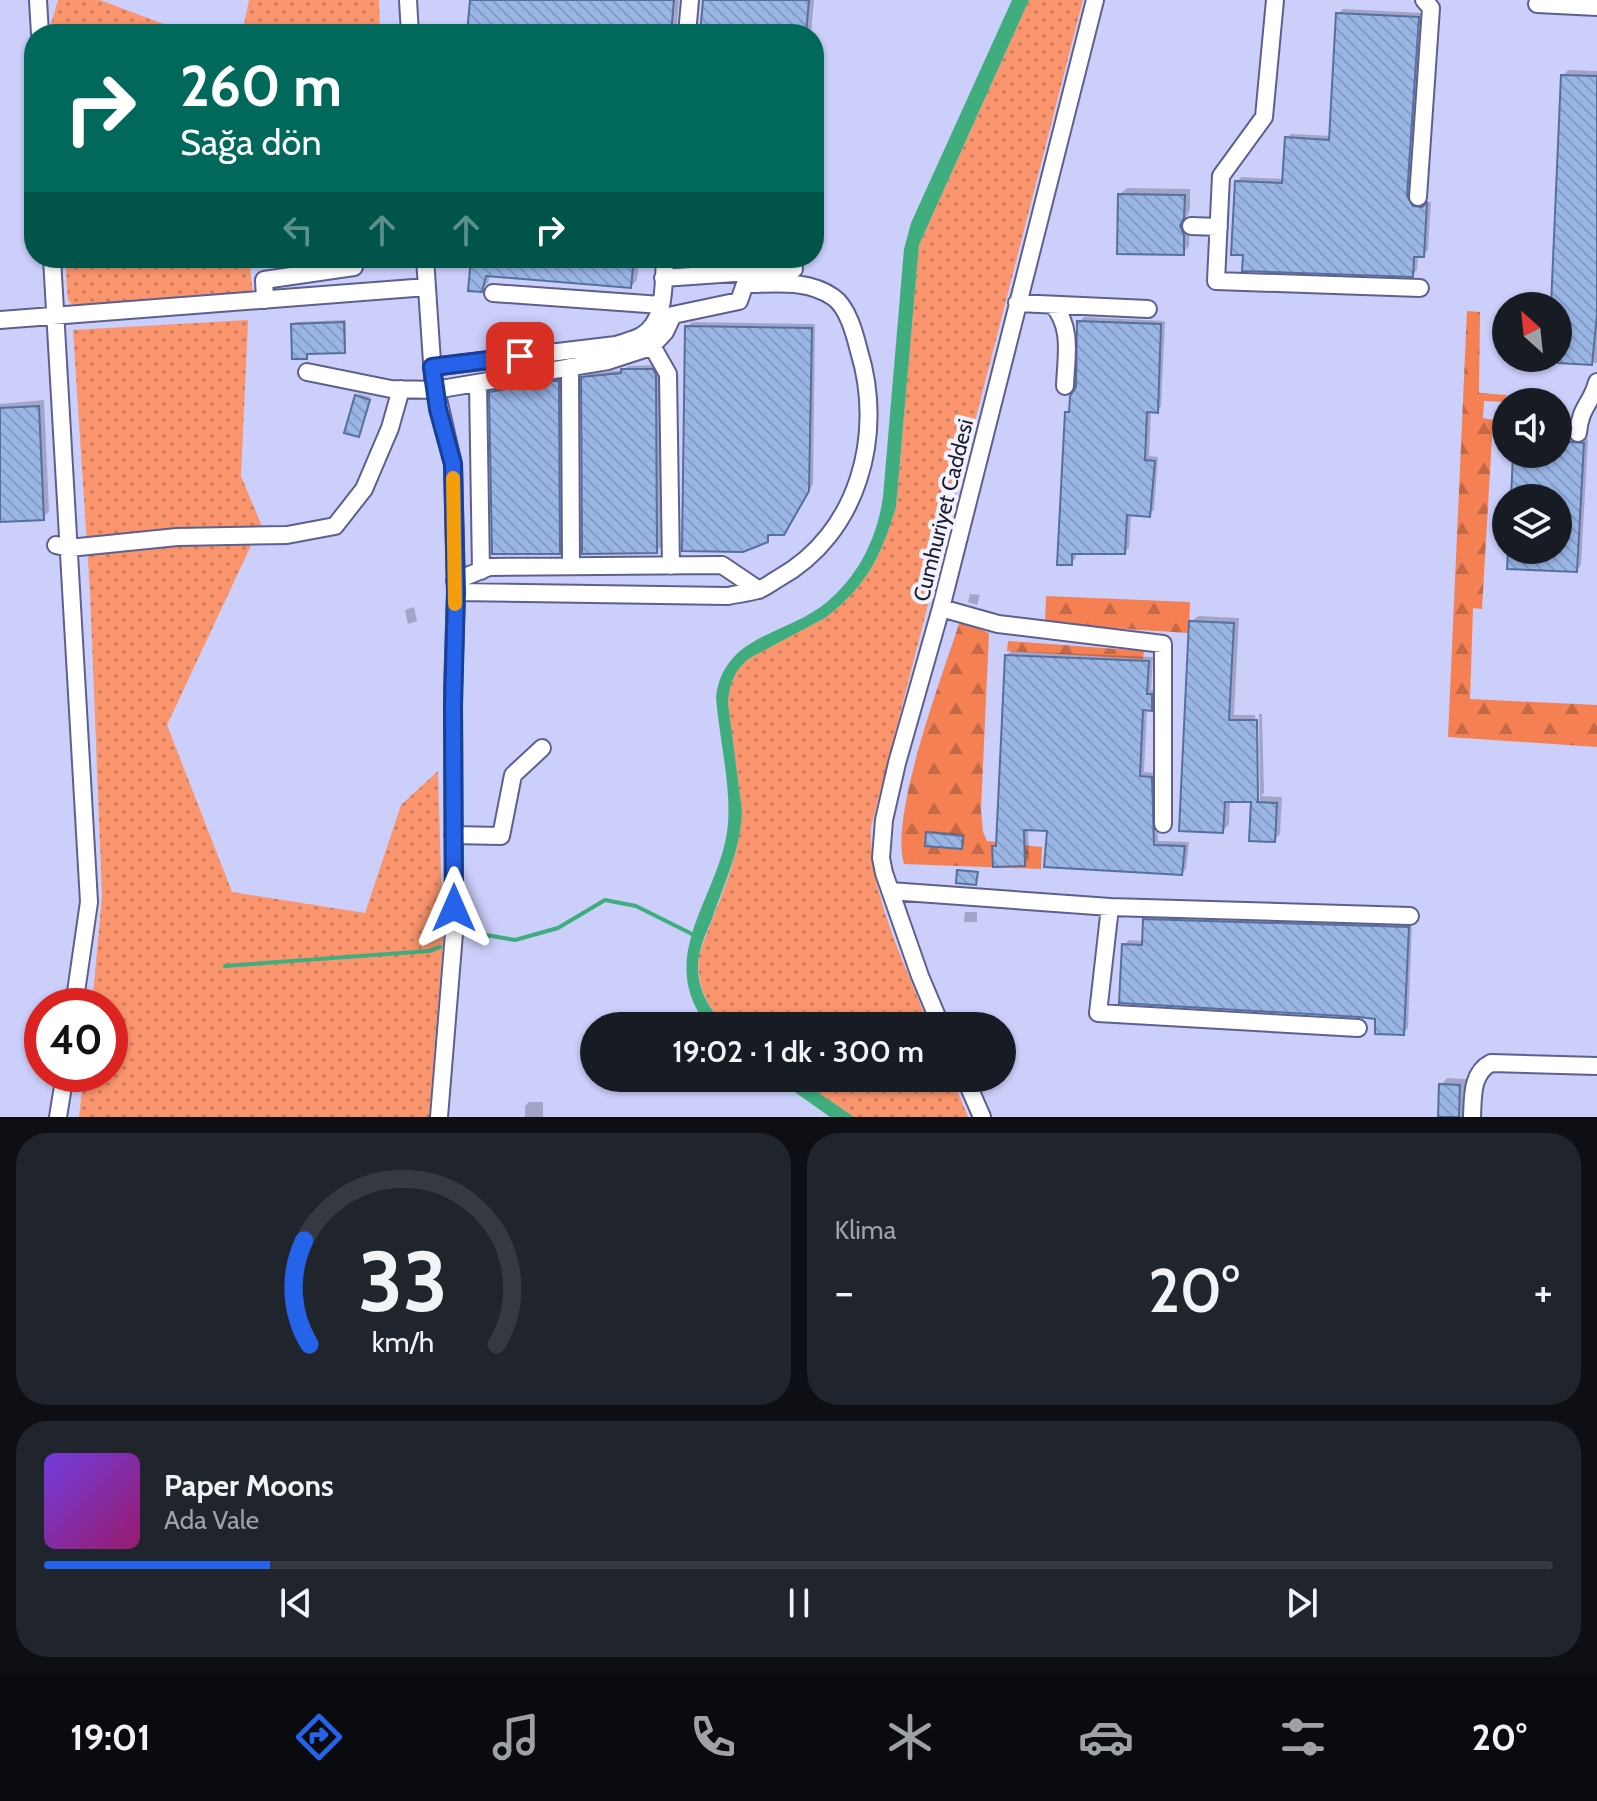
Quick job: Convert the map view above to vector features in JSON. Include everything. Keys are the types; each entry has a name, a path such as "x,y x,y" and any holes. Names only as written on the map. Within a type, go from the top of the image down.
{"street":[{"path":"38,0 39,24"},
{"path":"408,0 409,24"},
{"path":"688,24 690,0"},
{"name":"Cumhuriyet Caddesi","path":"936,1012 890,891 881,858 884,820 1095,0"},
{"path":"1275,0 1264,117 1221,176 1216,281 1420,288"},
{"path":"1418,197 1431,8 1424,0"},
{"path":"1537,4 1597,7"},
{"path":"1191,226 1219,227"},
{"path":"52,268 63,546 89,902 77,988"},
{"path":"265,300 264,280 327,268"},
{"path":"354,268 356,293"},
{"path":"426,268 435,390 453,464 456,587 454,933 439,1117"},
{"path":"432,367 616,345 643,335 654,324 661,305 664,268"},
{"path":"663,278 794,269"},
{"path":"307,372 401,389 435,390 608,361 652,346 665,332 673,315 739,301 745,284 801,283 835,298 846,315 867,378 869,408 862,469 849,503 833,533 811,557 759,590 728,596 456,587"},
{"path":"0,320 427,287"},
{"path":"493,293 661,305"},
{"path":"1017,303 1148,309"},
{"path":"1053,305 1061,315 1067,333 1065,386"},
{"path":"652,346 668,374 671,566"},
{"path":"570,367 571,566"},
{"path":"1578,433 1581,410 1594,394 1597,382"},
{"path":"478,383 481,571"},
{"path":"63,546 177,537 287,535 335,526 364,489 390,428 401,389"},
{"path":"456,587 489,567 722,565 759,590"},
{"path":"941,608 998,624 1163,644 1163,824"},
{"path":"453,835 501,836 513,775 542,748"},
{"path":"890,891 1110,907 1410,916"},
{"path":"1110,907 1098,1013 1358,1028"},
{"path":"1472,1117 1473,1093 1478,1075 1491,1063 1597,1066"},
{"path":"58,1117 62,1092"},
{"path":"971,1092 982,1117"}],"shaded area":[{"path":"58,0 100,0 164,24 51,24"},
{"path":"249,0 379,0 380,24 244,24"},
{"path":"1012,0 1029,0 919,245 896,507 878,555 862,582 839,606 825,618 750,658 740,667 732,683 728,703 742,811 741,825 727,879 698,960 702,992 714,1012 700,1012 693,1000 687,975 688,950 723,850 728,824 726,777 716,697 721,676 731,660 744,648 827,602 857,568 871,541 883,497 904,249 911,223"},
{"path":"1029,0 1083,0 871,827 872,853 882,903 923,1012 714,1012 704,994 698,966 699,955 732,866 740,830 742,811 728,703 732,683 740,667 750,658 825,618 852,594 871,569 884,541 896,507 919,245"},
{"path":"66,268 250,268 253,296 77,309 68,300"},
{"path":"248,320 241,476 261,524 167,725 232,892 365,913 401,805 438,771 443,943 429,1117 79,1117 82,1092 128,1092 128,988 94,988 102,896 90,591 73,330"},
{"path":"795,1092 817,1092 854,1117 830,1117"},
{"path":"817,1092 958,1092 968,1117 854,1117"}],"green space":[{"path":"1467,311 1480,312 1479,393 1492,394 1492,401 1484,401 1483,418 1492,420 1492,437 1482,609 1473,608 1470,699 1597,705 1597,747 1448,737"},
{"path":"1046,596 1190,602 1189,633 1045,624"},
{"path":"960,621 989,633 981,809 983,832 987,841 1042,847 1041,869 904,864 901,842 911,780"},
{"path":"1008,641 1144,651 1143,659 1007,651"}],"building":[{"path":"470,0 674,0 672,24 468,24"},
{"path":"703,0 809,0 807,24 701,24"},
{"path":"1336,13 1419,17 1407,196 1413,206 1422,207 1427,203 1424,257 1414,257 1413,277 1242,271 1243,255 1231,255 1235,181 1282,183 1285,137 1329,140"},
{"path":"1561,75 1597,76 1597,314 1592,365 1572,364 1572,292 1552,292"},
{"path":"1118,194 1185,195 1184,218 1180,226 1184,234 1184,255 1117,254"},
{"path":"470,268 633,268 631,288 486,276 482,292 468,291"},
{"path":"1077,321 1161,324 1158,413 1147,412 1145,460 1155,461 1150,517 1127,515 1125,554 1072,554 1072,565 1057,565 1065,412 1069,412 1070,396 1076,387"},
{"path":"344,322 345,353 307,354 307,359 292,359 291,324"},
{"path":"685,326 812,328 809,491 784,535 768,535 768,542 743,552 682,551"},
{"path":"621,369 653,369 656,375 657,553 582,554 581,377 621,373"},
{"path":"559,381 560,554 492,554 489,392"},
{"path":"355,395 370,400 359,437 344,433"},
{"path":"39,406 44,520 0,522 0,408"},
{"path":"1572,442 1584,443 1577,572 1507,569 1507,564 1572,564 1572,484 1512,484 1512,468 1572,468"},
{"path":"1189,621 1234,623 1229,720 1257,720 1256,802 1277,803 1275,842 1249,841 1251,802 1225,802 1223,833 1179,831"},
{"path":"1005,655 1149,661 1147,694 1152,694 1152,711 1143,710 1140,776 1152,777 1154,845 1185,846 1182,875 1044,867 1047,831 1024,830 1025,866 993,867"},
{"path":"926,832 963,836 962,849 925,846"},
{"path":"957,870 978,872 976,885 956,883"},
{"path":"1143,919 1409,927 1404,1035 1375,1034 1375,1019 1359,1017 1119,1003 1122,944 1142,945"},
{"path":"1439,1084 1460,1085 1459,1117 1438,1117"}],"waterway":[{"path":"474,933 515,940 558,928 605,900 636,906 694,935"},
{"path":"225,966 429,951 440,947"}],"slow traffic":[{"path":"453,478 455,604"}],"route":[{"path":"454,908 456,592 453,464 438,409 432,367 520,356"}]}
